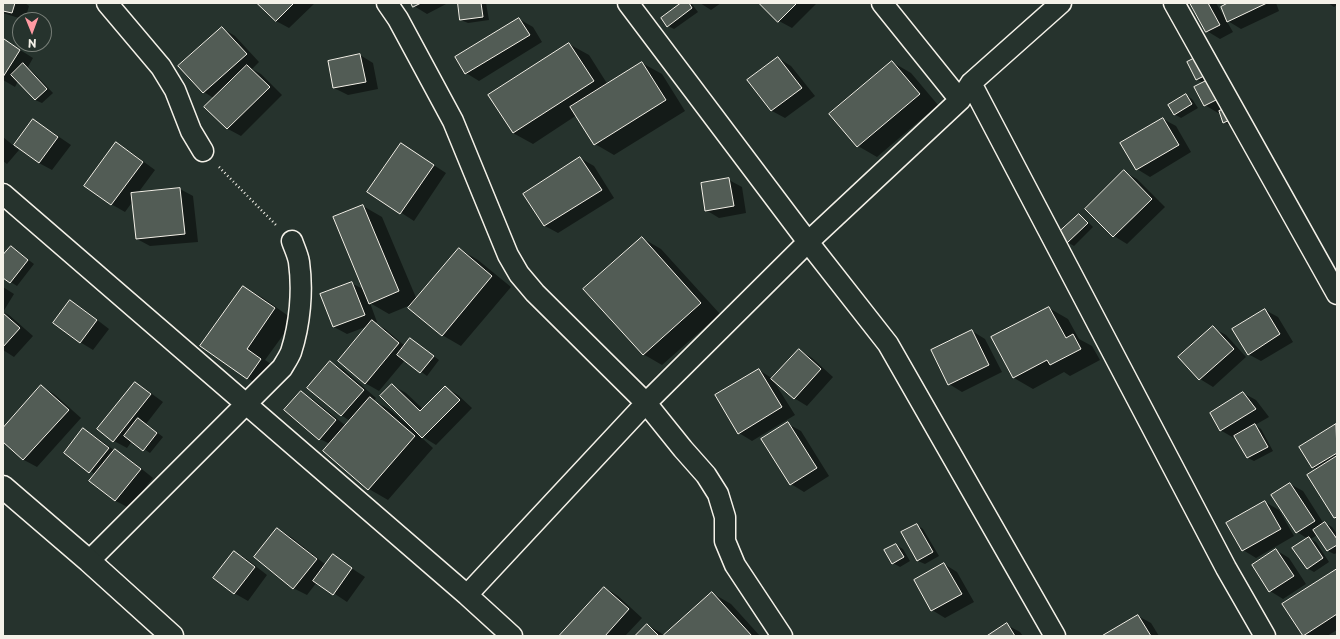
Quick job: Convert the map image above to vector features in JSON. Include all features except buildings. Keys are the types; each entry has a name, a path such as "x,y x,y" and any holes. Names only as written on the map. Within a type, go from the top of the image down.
{"street":[{"path":"107,3 161,67 175,90 191,131 203,151"},
{"path":"387,3 398,19 453,121 508,255 519,274 535,293 646,403 706,475 718,494 725,517 725,541 734,565 782,636"},
{"path":"628,3 808,242 888,344 1055,636"},
{"path":"882,3 960,100"},
{"path":"467,596 646,403 808,242 960,100 971,83 1061,3"},
{"path":"1174,3 1337,294"},
{"path":"971,83 1226,568 1265,636"},
{"path":"3,194 512,636"},
{"path":"89,561 282,368 290,353 297,329 300,297 299,260 292,241"},
{"path":"3,487 89,561 172,636"}],"path":[{"path":"203,151 292,241"}]}
